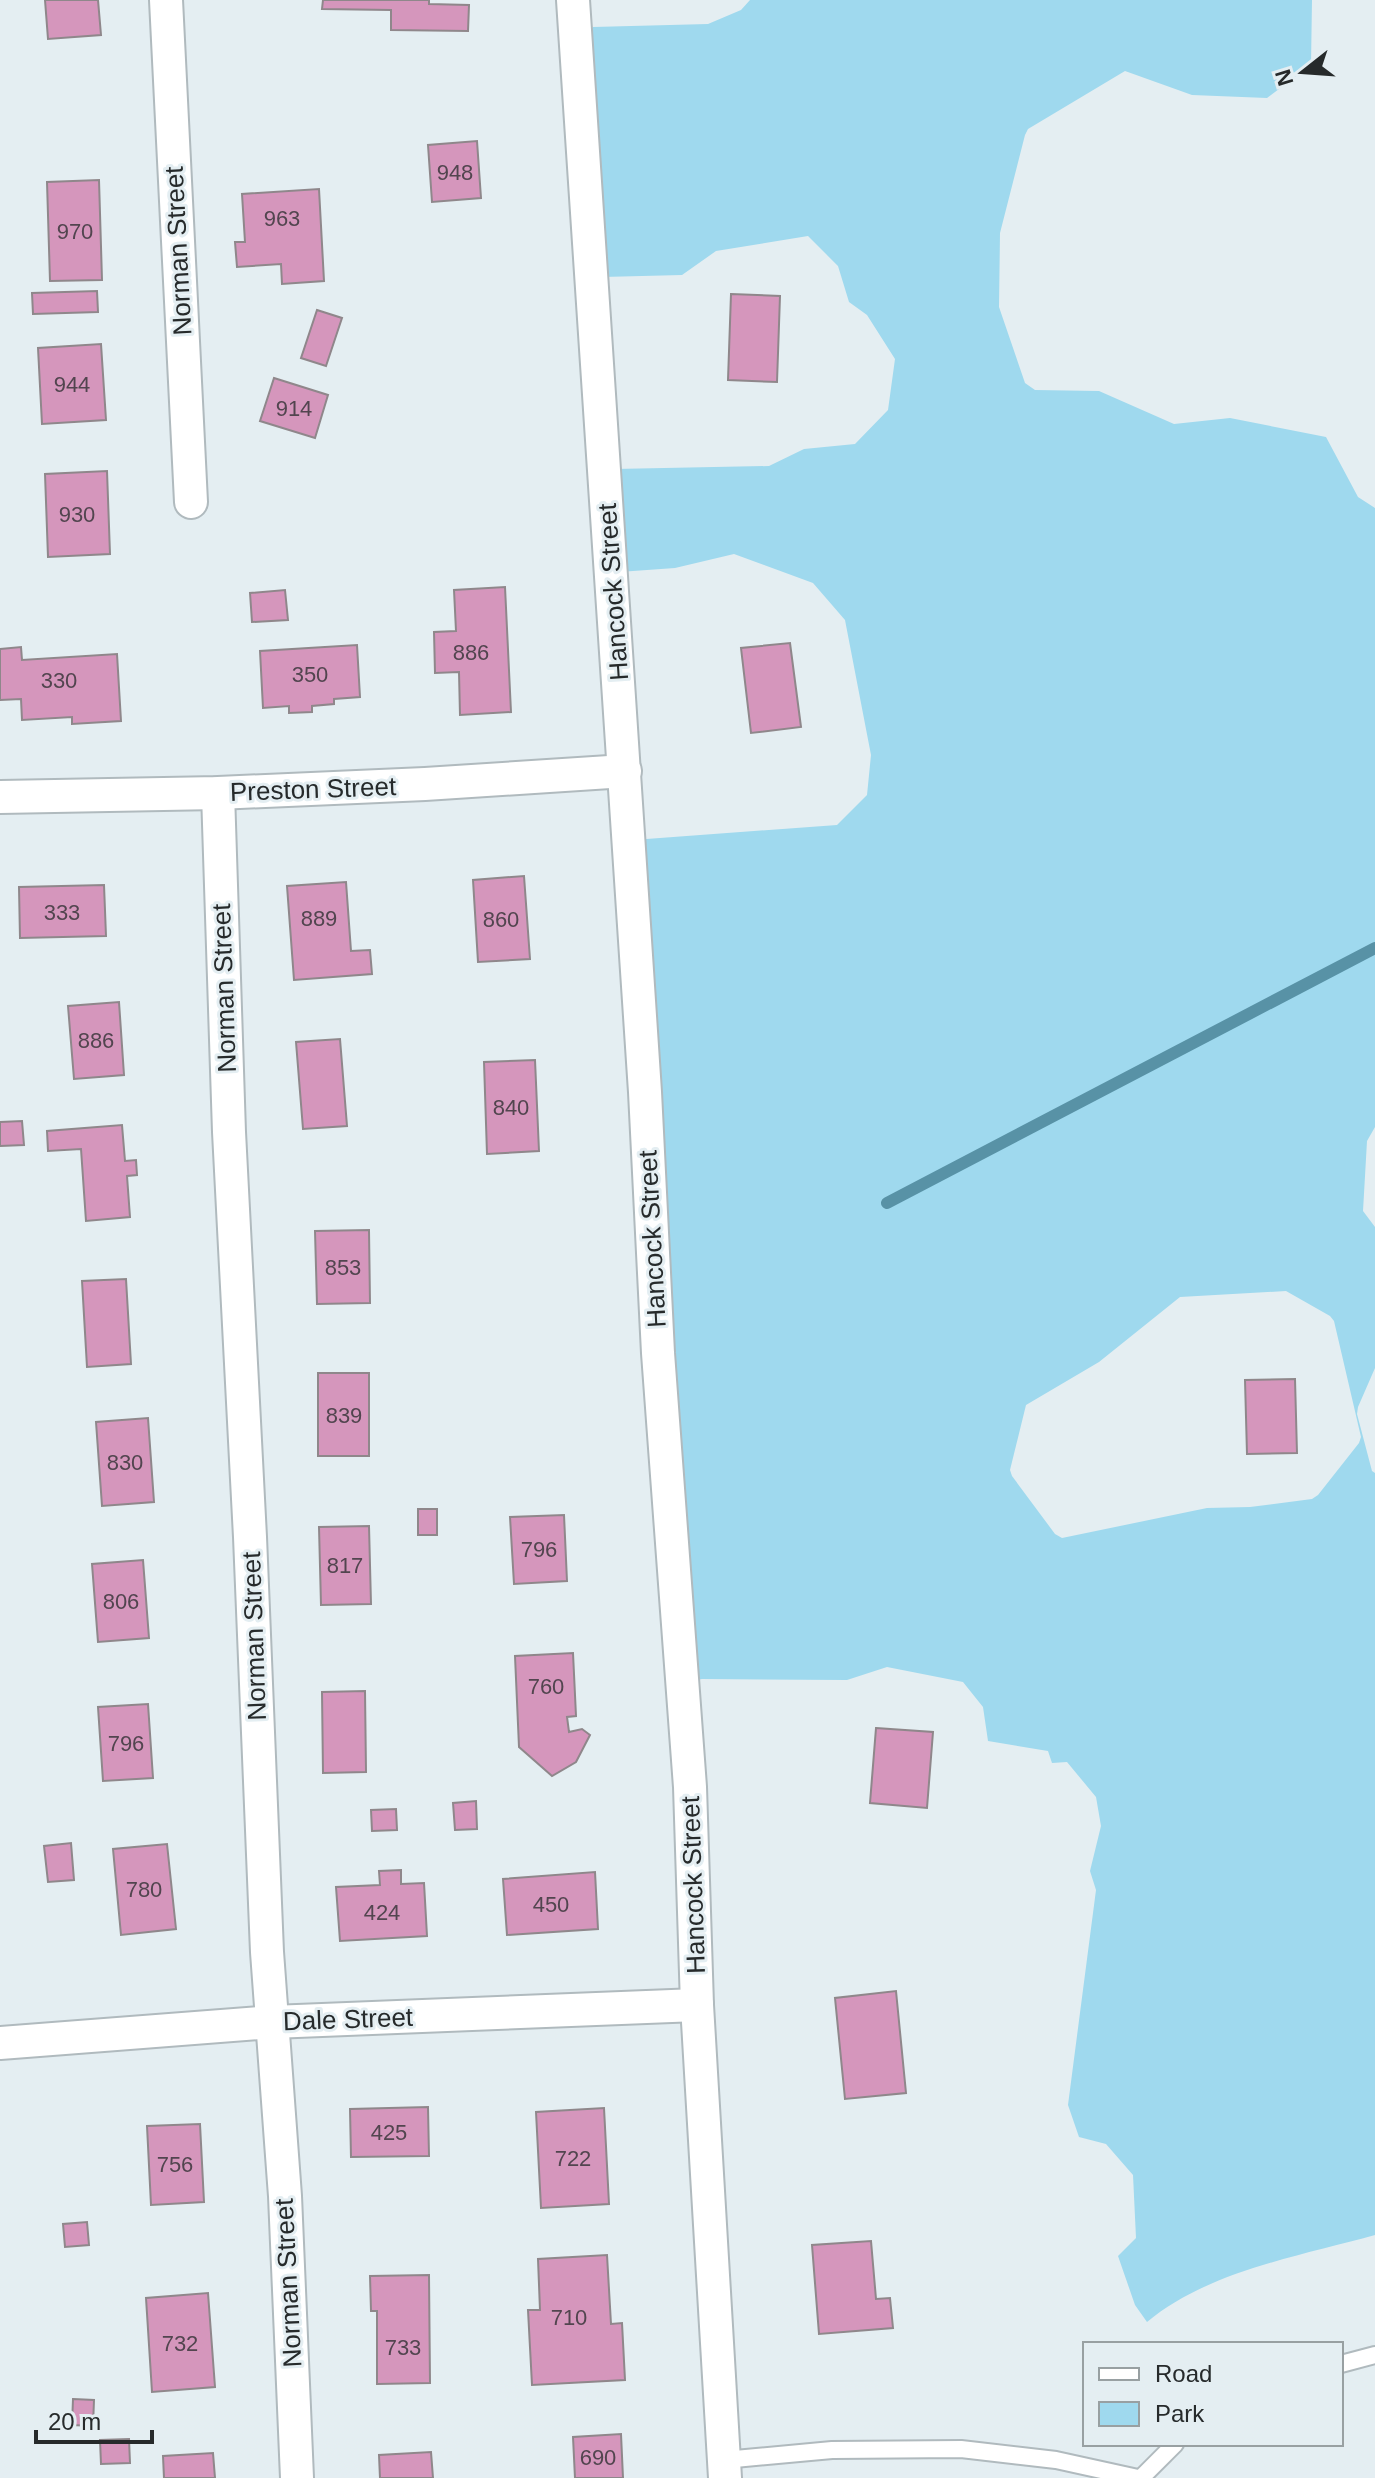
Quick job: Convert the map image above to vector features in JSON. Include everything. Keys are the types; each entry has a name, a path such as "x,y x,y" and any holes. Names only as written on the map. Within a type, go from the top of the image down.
{"street":[{"name":"Norman Street","path":"166,0 191,502"},
{"name":"Hancock Street","path":"573,0 625,771 658,1353 690,1787 697,2005 724,2469"},
{"name":"Preston Street","path":"0,797 218,793 625,771"},
{"name":"Norman Street","path":"218,793 229,1132 297,2478"},
{"name":"Dale Street","path":"0,2043 272,2022 697,2005"}],"lane":[{"path":"1343,2363 1375,2355"},
{"path":"724,2469 832,2450 961,2449 1056,2460 1140,2478 1173,2446"}],"green space":[{"path":"750,0 1312,0 1311,65 1267,98 1192,95 1125,71 1028,129 1000,233 999,307 1025,383 1035,390 1099,391 1174,424 1230,418 1326,437 1358,497 1375,508 1375,1127 1367,1141 1363,1211 1375,1227 1375,1368 1357,1414 1375,1473 1375,2235 1286,2258 1226,2278 1171,2304 1147,2322 1135,2305 1118,2256 1136,2238 1133,2175 1106,2144 1079,2137 1068,2105 1096,1890 1090,1871 1101,1826 1096,1797 1067,1762 1052,1763 1048,1751 988,1741 983,1707 963,1682 887,1667 847,1680 702,1679 688,1682 633,840 837,825 867,795 871,755 845,620 813,583 734,554 675,568 619,572 614,469 769,466 804,449 855,444 888,410 895,359 867,315 849,302 838,266 808,236 716,251 682,275 602,277 585,36 593,27 708,24 741,10","holes":["1286,1291 1334,1321 1361,1437 1312,1499 1250,1507 1207,1508 1062,1538 1055,1534 1012,1476 1010,1470 1026,1405 1099,1362 1180,1297"]}],"building":[{"path":"45,0 98,0 101,35 48,39"},
{"path":"323,0 429,0 429,4 469,5 468,31 391,30 391,10 322,9"},
{"path":"477,141 481,198 432,202 428,145"},
{"path":"99,180 102,280 50,281 47,182"},
{"path":"319,189 324,281 282,284 281,264 237,267 235,242 245,242 242,194"},
{"path":"97,291 98,312 33,314 32,293"},
{"path":"731,294 780,296 777,382 728,380"},
{"path":"317,310 342,318 326,366 301,358"},
{"path":"101,344 106,420 42,424 38,348"},
{"path":"274,378 328,395 315,438 260,421"},
{"path":"107,471 110,554 48,557 45,474"},
{"path":"505,587 511,712 460,715 459,672 435,673 434,632 456,631 454,590"},
{"path":"285,590 288,620 252,622 250,593"},
{"path":"790,643 801,727 751,733 741,648"},
{"path":"357,645 360,697 334,699 334,704 312,706 312,712 289,713 289,706 263,708 260,651"},
{"path":"21,647 22,660 117,654 121,721 72,724 72,717 22,720 21,699 0,700 0,649"},
{"path":"524,876 530,959 478,962 473,880"},
{"path":"346,882 351,951 370,950 372,974 294,980 287,886"},
{"path":"104,885 106,936 20,938 19,887"},
{"path":"119,1002 124,1075 74,1079 68,1006"},
{"path":"340,1039 347,1126 303,1129 296,1042"},
{"path":"535,1060 539,1151 487,1154 484,1062"},
{"path":"22,1121 24,1145 0,1146 0,1122"},
{"path":"122,1125 125,1161 136,1160 137,1175 127,1176 130,1217 86,1221 81,1149 48,1151 47,1131"},
{"path":"369,1230 370,1303 317,1304 315,1231"},
{"path":"126,1279 131,1364 87,1367 82,1281"},
{"path":"318,1373 369,1373 369,1456 318,1456"},
{"path":"1295,1379 1297,1453 1247,1454 1245,1380"},
{"path":"148,1418 154,1502 102,1506 96,1422"},
{"path":"418,1509 437,1509 437,1535 418,1535"},
{"path":"564,1515 567,1581 514,1584 510,1517"},
{"path":"369,1526 371,1604 321,1605 319,1527"},
{"path":"143,1560 149,1638 98,1642 92,1564"},
{"path":"573,1653 576,1716 567,1717 569,1732 582,1729 590,1735 576,1762 552,1776 519,1747 515,1656"},
{"path":"365,1691 366,1772 323,1773 322,1692"},
{"path":"148,1704 153,1778 103,1781 98,1707"},
{"path":"876,1728 933,1732 927,1808 870,1803"},
{"path":"476,1801 477,1829 455,1830 453,1803"},
{"path":"396,1809 397,1830 372,1831 371,1810"},
{"path":"71,1843 74,1880 48,1882 44,1846"},
{"path":"167,1844 176,1929 121,1935 113,1849"},
{"path":"401,1870 401,1884 424,1883 427,1936 340,1941 336,1887 380,1885 379,1871"},
{"path":"595,1872 598,1929 507,1935 503,1879"},
{"path":"896,1991 906,2093 845,2099 835,1998"},
{"path":"428,2107 429,2156 351,2157 350,2109"},
{"path":"604,2108 609,2204 541,2208 536,2112"},
{"path":"200,2124 204,2202 151,2205 147,2126"},
{"path":"87,2222 89,2245 65,2247 63,2224"},
{"path":"871,2241 876,2299 890,2298 893,2328 819,2334 812,2245"},
{"path":"607,2255 611,2324 622,2323 625,2380 532,2385 528,2310 540,2310 538,2259"},
{"path":"429,2275 430,2383 377,2384 377,2311 371,2311 370,2276"},
{"path":"208,2293 215,2387 152,2392 146,2298"},
{"path":"73,2399 94,2400 93,2426 72,2425"},
{"path":"621,2434 623,2478 575,2478 573,2437"},
{"path":"129,2439 130,2463 101,2464 100,2440"},
{"path":"431,2452 433,2478 380,2478 379,2455"},
{"path":"213,2453 215,2478 164,2478 163,2456"}],"waterway":[{"path":"887,1203 1375,948"}]}
